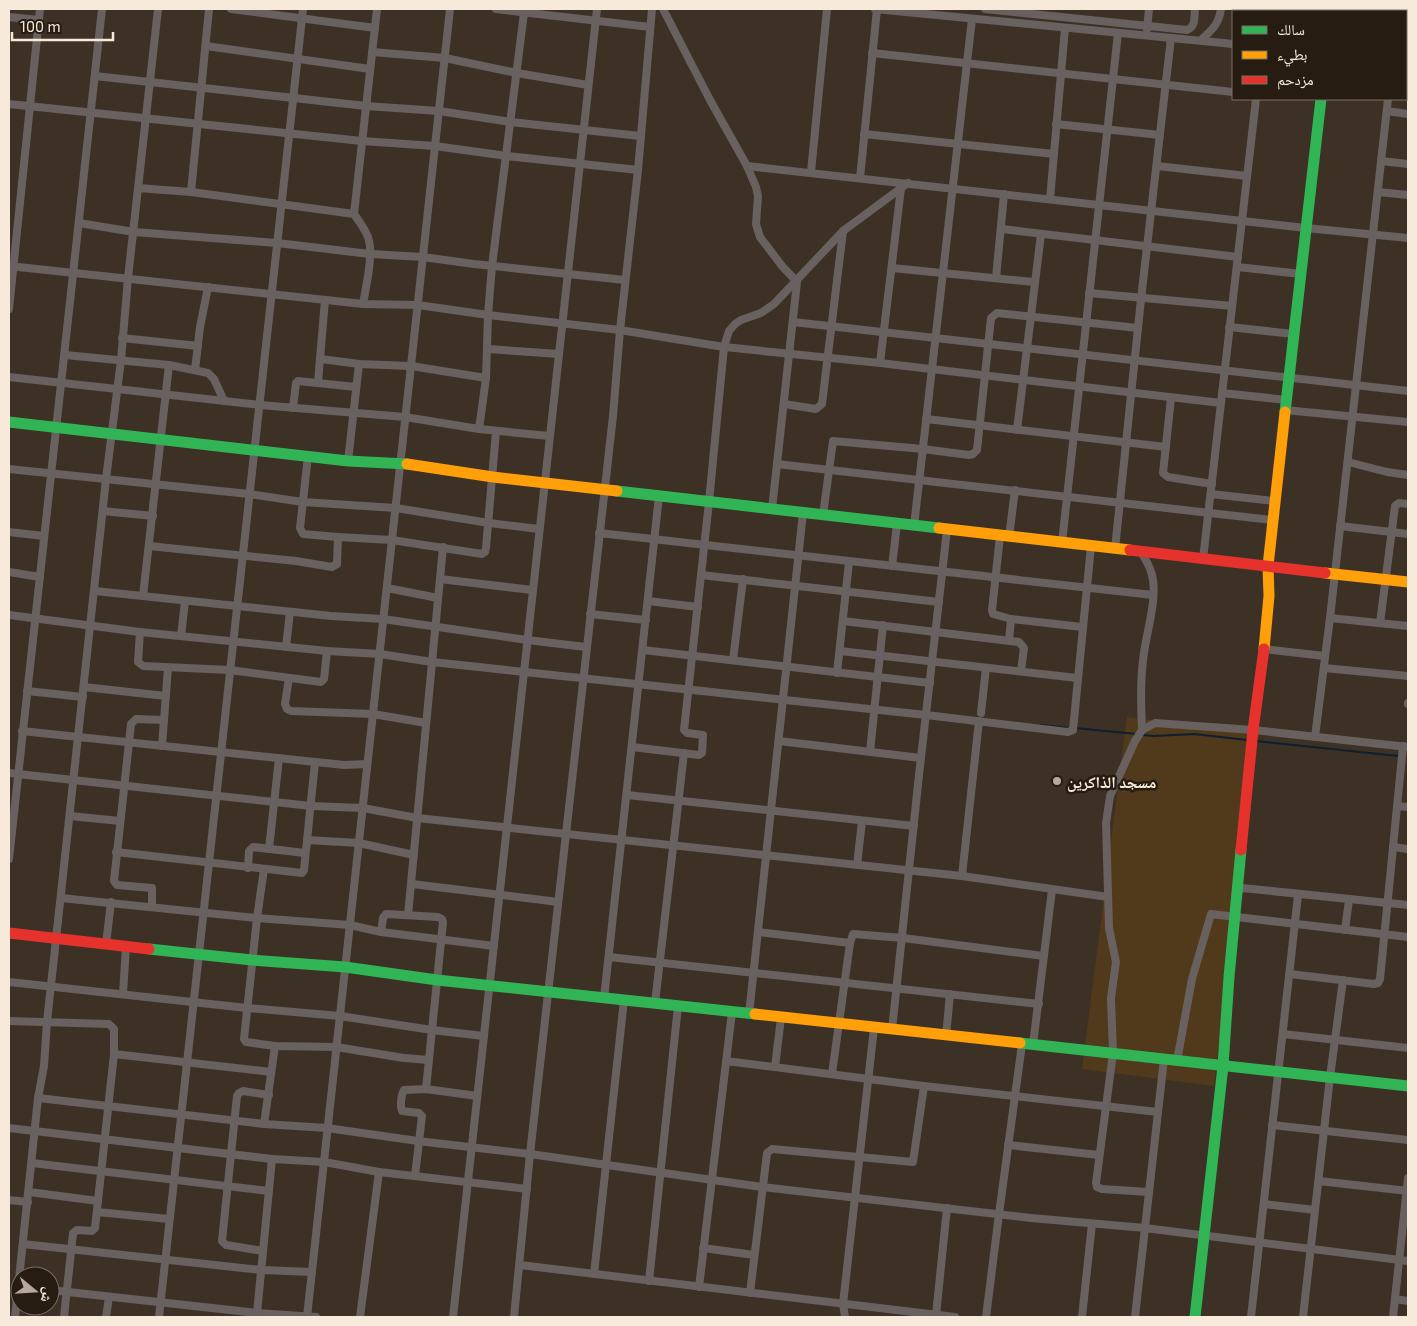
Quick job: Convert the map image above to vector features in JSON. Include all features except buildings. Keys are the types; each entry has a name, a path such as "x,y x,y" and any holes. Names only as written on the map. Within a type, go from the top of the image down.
{"street":[{"path":"9,308 11,266 31,106 40,9"},
{"path":"9,859 102,9"},
{"path":"21,1266 158,9"},
{"path":"191,192 210,9"},
{"path":"231,9 375,28"},
{"path":"159,1317 303,9"},
{"path":"363,304 370,254 368,237 354,214 377,9"},
{"path":"307,1316 450,9"},
{"path":"496,9 650,27"},
{"path":"453,1317 470,1147 494,946 596,9"},
{"path":"514,1317 530,1154 603,490 613,416 652,9"},
{"path":"663,9 747,166 756,187 758,196 757,231 765,246 797,282 772,509"},
{"path":"811,172 827,9"},
{"path":"860,178 876,9 1232,44"},
{"path":"985,9 1058,13 1189,30 1194,25 1195,9"},
{"path":"1147,35 1149,9"},
{"path":"1201,40 1215,28 1221,9"},
{"path":"479,429 486,378 492,266 524,13"},
{"path":"1050,200 1061,73 1061,28 1058,13"},
{"path":"9,17 38,20"},
{"path":"914,526 972,19"},
{"path":"1062,543 1118,33"},
{"path":"1115,549 1171,38"},
{"path":"206,46 370,68"},
{"path":"372,52 445,58 517,74 588,85"},
{"path":"872,53 1232,92"},
{"path":"95,76 366,106 439,111 511,122 640,136"},
{"path":"1203,559 1256,100"},
{"path":"1195,1317 1223,1066 1253,730 1264,649 1269,596 1268,566 1272,520 1321,100"},
{"path":"1315,737 1348,462 1388,100"},
{"path":"9,104 289,134 435,146 638,170"},
{"path":"1387,112 1408,114"},
{"path":"1056,124 1160,135"},
{"path":"864,134 1054,154"},
{"path":"1381,161 1408,164"},
{"path":"747,166 811,172 904,185 952,188 1408,238"},
{"path":"1157,166 1247,176"},
{"path":"632,747 701,754 704,737 688,733 684,730 724,347 732,327 741,320 761,312 774,304 797,282 843,231 904,185"},
{"path":"880,363 904,185"},
{"path":"138,188 191,192 354,214"},
{"path":"1378,192 1408,195"},
{"path":"996,278 1004,194"},
{"path":"79,224 134,232 277,243 370,254 423,256 492,266 625,280"},
{"path":"1002,229 1238,257"},
{"path":"784,404 816,409 822,404 843,231"},
{"path":"1017,430 1041,234"},
{"path":"11,266 363,304 418,305 620,330 724,347 880,363 1221,403"},
{"path":"1237,267 1301,274"},
{"path":"892,268 1034,282"},
{"path":"195,370 208,287"},
{"path":"1089,293 1232,306"},
{"path":"318,382 324,300"},
{"path":"823,515 832,443 835,440 974,454 977,450 980,426 991,318 994,314 1138,328"},
{"path":"793,322 1408,391"},
{"path":"1230,327 1294,334"},
{"path":"122,338 198,346"},
{"path":"488,349 558,354"},
{"path":"64,355 169,365 195,370 211,375 224,401"},
{"path":"321,359 359,364 411,366 486,378"},
{"path":"348,461 359,364"},
{"path":"143,596 169,365"},
{"path":"9,377 260,405 405,417 479,429 549,436"},
{"path":"293,408 297,382 318,382 356,387"},
{"path":"1222,393 1353,416 1408,422"},
{"path":"1171,398 1163,473 1165,476 1212,484"},
{"path":"926,419 1166,447"},
{"path":"9,422 348,461 400,464 603,490 1408,582"},
{"path":"308,456 301,532 303,534 392,540 482,554 486,548 489,523 496,431"},
{"path":"1348,462 1387,472 1408,475"},
{"path":"777,464 1272,520"},
{"path":"9,469 249,494 303,502 396,508 539,529"},
{"path":"1015,490 996,577 993,614 1010,619 1082,627"},
{"path":"1211,494 1275,501"},
{"path":"604,998 659,496"},
{"path":"1380,623 1395,506 1399,503 1408,504"},
{"path":"103,511 153,516"},
{"path":"749,1014 803,513"},
{"path":"892,566 897,524"},
{"path":"1340,526 1408,534"},
{"path":"892,1030 947,530"},
{"path":"9,532 44,536"},
{"path":"599,533 849,562 1087,586 1153,595"},
{"path":"149,546 242,555 332,567 337,564 338,537"},
{"path":"9,615 140,632 327,651 380,654 432,662 926,715 980,717 1071,731 1091,546"},
{"path":"408,915 443,548"},
{"path":"1141,552 1151,570 1153,584 1144,654 1141,699 1142,730"},
{"path":"837,673 849,562"},
{"path":"9,572 40,577"},
{"path":"701,575 939,602"},
{"path":"440,579 532,590"},
{"path":"733,660 743,579"},
{"path":"386,588 438,598"},
{"path":"94,591 290,612 383,619 527,640 586,646"},
{"path":"182,636 185,601"},
{"path":"648,601 698,607"},
{"path":"286,647 290,612"},
{"path":"590,614 646,620"},
{"path":"1330,618 1408,626"},
{"path":"1009,641 1010,619"},
{"path":"843,621 1019,642 1024,648 1021,671"},
{"path":"870,752 883,625"},
{"path":"140,632 138,662 140,665 168,668 230,670 323,682 327,651"},
{"path":"1264,649 1325,656"},
{"path":"643,650 930,683"},
{"path":"840,651 1077,678"},
{"path":"162,746 168,668"},
{"path":"962,876 986,668"},
{"path":"1324,668 1408,676"},
{"path":"289,678 285,704 287,709 291,711 373,714 426,723"},
{"path":"84,687 166,696"},
{"path":"28,691 83,697"},
{"path":"152,906 152,888 115,883 116,852 128,742 133,720 164,720"},
{"path":"1149,1192 1097,1187 1096,1183 1113,1052 1111,1006 1116,962 1109,928 1106,823 1110,796 1142,730 1155,724 1253,730 1405,747 1397,806 1380,979 1374,984 1290,974"},
{"path":"22,731 344,765 367,764"},
{"path":"779,741 921,758"},
{"path":"655,1003 684,753"},
{"path":"269,849 279,758"},
{"path":"116,852 302,873 304,870 315,762"},
{"path":"9,773 311,806 363,808 417,818 962,876 1108,897"},
{"path":"627,795 914,826"},
{"path":"1397,806 1408,807"},
{"path":"70,816 120,822"},
{"path":"857,865 862,821"},
{"path":"307,840 359,843 414,855"},
{"path":"1393,847 1408,849"},
{"path":"248,868 250,848 305,853"},
{"path":"264,870 252,960 244,1039 246,1042 248,1044 275,1046 336,1047 429,1060"},
{"path":"412,884 558,902"},
{"path":"1237,893 1242,888 1408,905"},
{"path":"986,1317 1015,1096 1038,1004 1052,890"},
{"path":"1251,1317 1298,895"},
{"path":"61,898 257,918 350,925 381,932 494,946"},
{"path":"1346,930 1349,900"},
{"path":"106,944 110,902"},
{"path":"381,932 383,918 386,914 438,917 442,919 426,1090"},
{"path":"1177,1061 1192,979 1209,917 1212,914 1408,937"},
{"path":"758,932 850,943"},
{"path":"9,933 252,960 345,967 489,986 946,1036 1113,1052 1177,1061 1408,1086"},
{"path":"832,1074 851,936 856,933 1044,956"},
{"path":"123,994 126,946"},
{"path":"609,957 1038,1004"},
{"path":"1303,1317 1334,1040 1343,980"},
{"path":"9,982 247,1008 340,1016 484,1036"},
{"path":"946,1036 950,994"},
{"path":"594,1274 624,1000"},
{"path":"649,1281 678,1006"},
{"path":"699,1287 732,1012"},
{"path":"775,1067 781,1018"},
{"path":"9,1021 109,1024 114,1029 114,1054 94,1230 74,1231 64,1317"},
{"path":"845,1317 843,1304 858,1157 874,1028"},
{"path":"1283,1034 1408,1048"},
{"path":"264,1124 275,1046"},
{"path":"114,1054 271,1072"},
{"path":"1135,1317 1164,1059"},
{"path":"726,1061 924,1086 1158,1112"},
{"path":"750,1293 767,1154 772,1149 913,1162 924,1086"},
{"path":"416,1176 422,1116 419,1113 402,1111 402,1093 407,1089 477,1096"},
{"path":"263,1251 223,1244 222,1240 234,1120 239,1093 242,1091 269,1095"},
{"path":"38,1098 264,1124 327,1128 530,1154 712,1181 999,1214 1145,1228 1408,1261"},
{"path":"1272,1125 1408,1140"},
{"path":"9,1128 272,1159 324,1162 379,1172 527,1189"},
{"path":"1008,1145 1099,1155"},
{"path":"257,1313 272,1159"},
{"path":"32,1163 268,1190"},
{"path":"360,1317 379,1172"},
{"path":"1393,1317 1408,1178"},
{"path":"1319,1181 1408,1191"},
{"path":"29,1192 98,1201"},
{"path":"9,1200 28,1202"},
{"path":"1264,1204 1315,1210"},
{"path":"936,1315 947,1208"},
{"path":"96,1212 169,1219"},
{"path":"1082,1317 1092,1224"},
{"path":"23,1244 261,1270 312,1272"},
{"path":"704,1248 754,1255"},
{"path":"520,1265 954,1317"},
{"path":"60,1291 215,1309 316,1317"},
{"path":"106,1317 108,1297"},
{"path":"1395,1299 1408,1300"},
{"path":"214,1317 215,1309"}],"shaded area":[{"path":"1127,717 1259,734 1214,1086 1082,1069"}],"waterway":[{"path":"1040,725 1070,728"},
{"path":"1075,728 1137,734"},
{"path":"1142,735 1194,734 1247,740"},
{"path":"1256,741 1398,756"}],"traffic: fast":[{"path":"1285,412 1321,100"},
{"path":"9,422 348,461 407,464"},
{"path":"617,491 939,528"},
{"path":"1195,1317 1223,1066 1241,850"},
{"path":"149,949 252,960 345,967 437,980 755,1014"},
{"path":"1020,1043 1408,1086"}],"traffic: slow":[{"path":"1264,649 1269,596 1268,566 1285,412"},
{"path":"407,464 493,477 617,491"},
{"path":"939,528 1130,550"},
{"path":"1325,573 1408,582"},
{"path":"755,1014 1020,1043"}],"traffic: jam":[{"path":"1130,550 1325,573"},
{"path":"1241,850 1253,730 1264,649"},
{"path":"9,933 149,949"}],"place":[{"name":"مسجد الذاكرين","path":"1057,781"}]}
